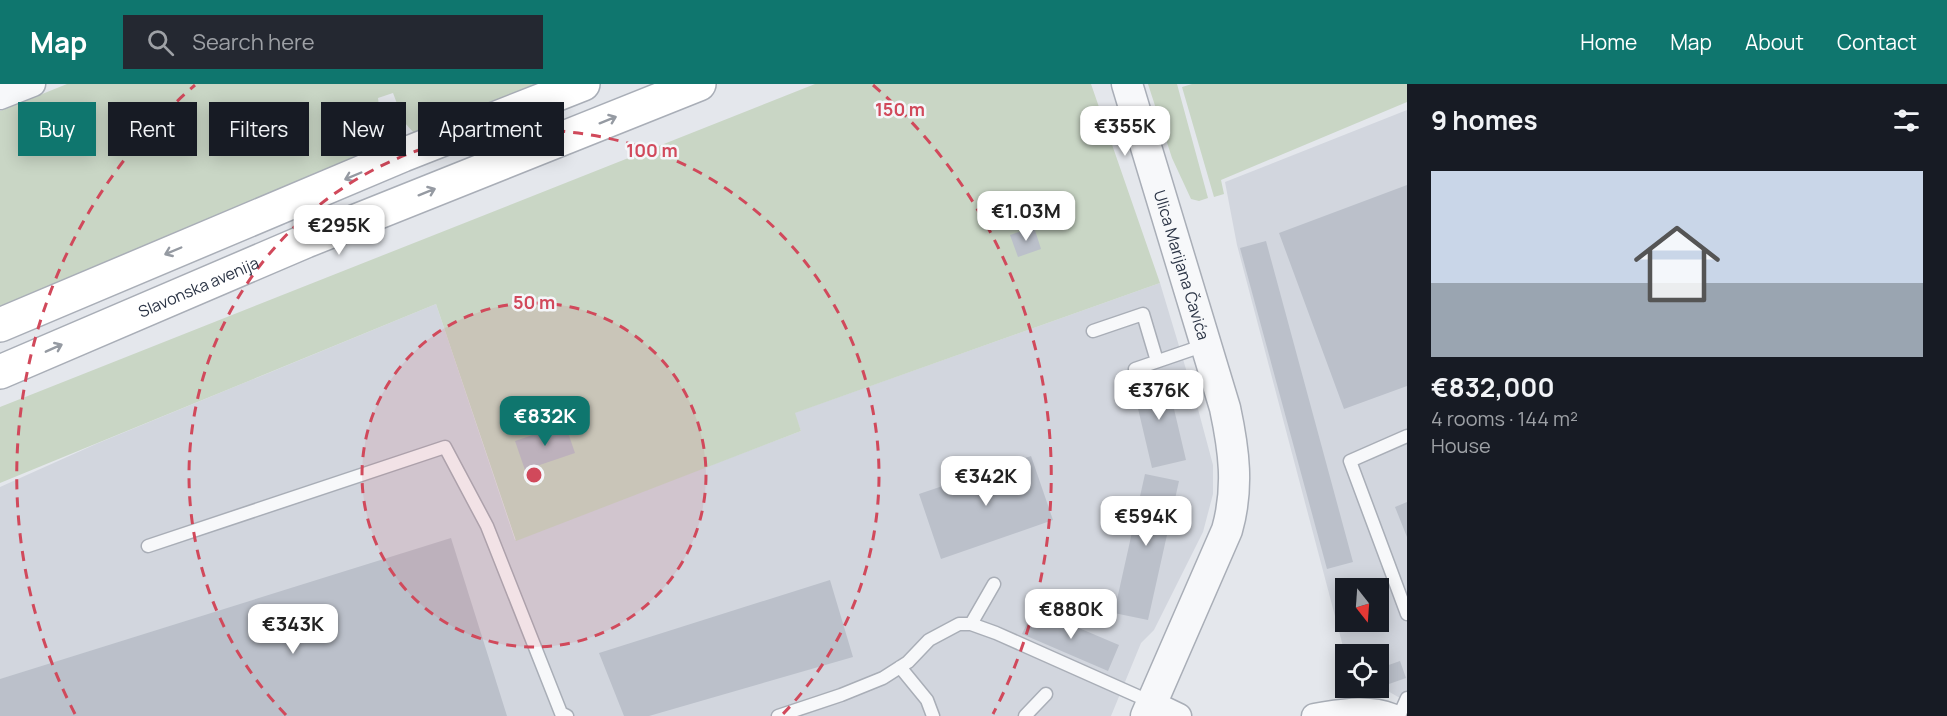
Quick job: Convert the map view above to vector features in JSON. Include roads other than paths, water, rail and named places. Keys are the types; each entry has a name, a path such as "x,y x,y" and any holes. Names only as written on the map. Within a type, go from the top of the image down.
{"main road":[{"path":"0,325 403,155 583,84"},
{"name":"Slavonska avenija","path":"0,372 295,246 699,84"}],"street":[{"path":"0,97 33,84"},
{"name":"Ulica Marijana Čavića","path":"1127,84 1225,408 1233,446 1235,491 1227,530 1149,709"},
{"path":"1149,709 1179,716"},
{"path":"1314,716 1357,710 1380,711 1391,716"}],"lane":[{"path":"1093,331 1143,314 1157,361"},
{"path":"1135,369 1206,344"},
{"path":"1407,436 1350,461 1407,614"},
{"path":"148,546 445,447 487,526 561,713 567,716"},
{"path":"971,624 994,584"},
{"path":"778,716 883,678 908,662 929,640 959,624 971,624 996,633 1149,709"},
{"path":"900,667 927,700 933,716"},
{"path":"1025,716 1046,694"},
{"path":"1399,716 1407,698"}]}
